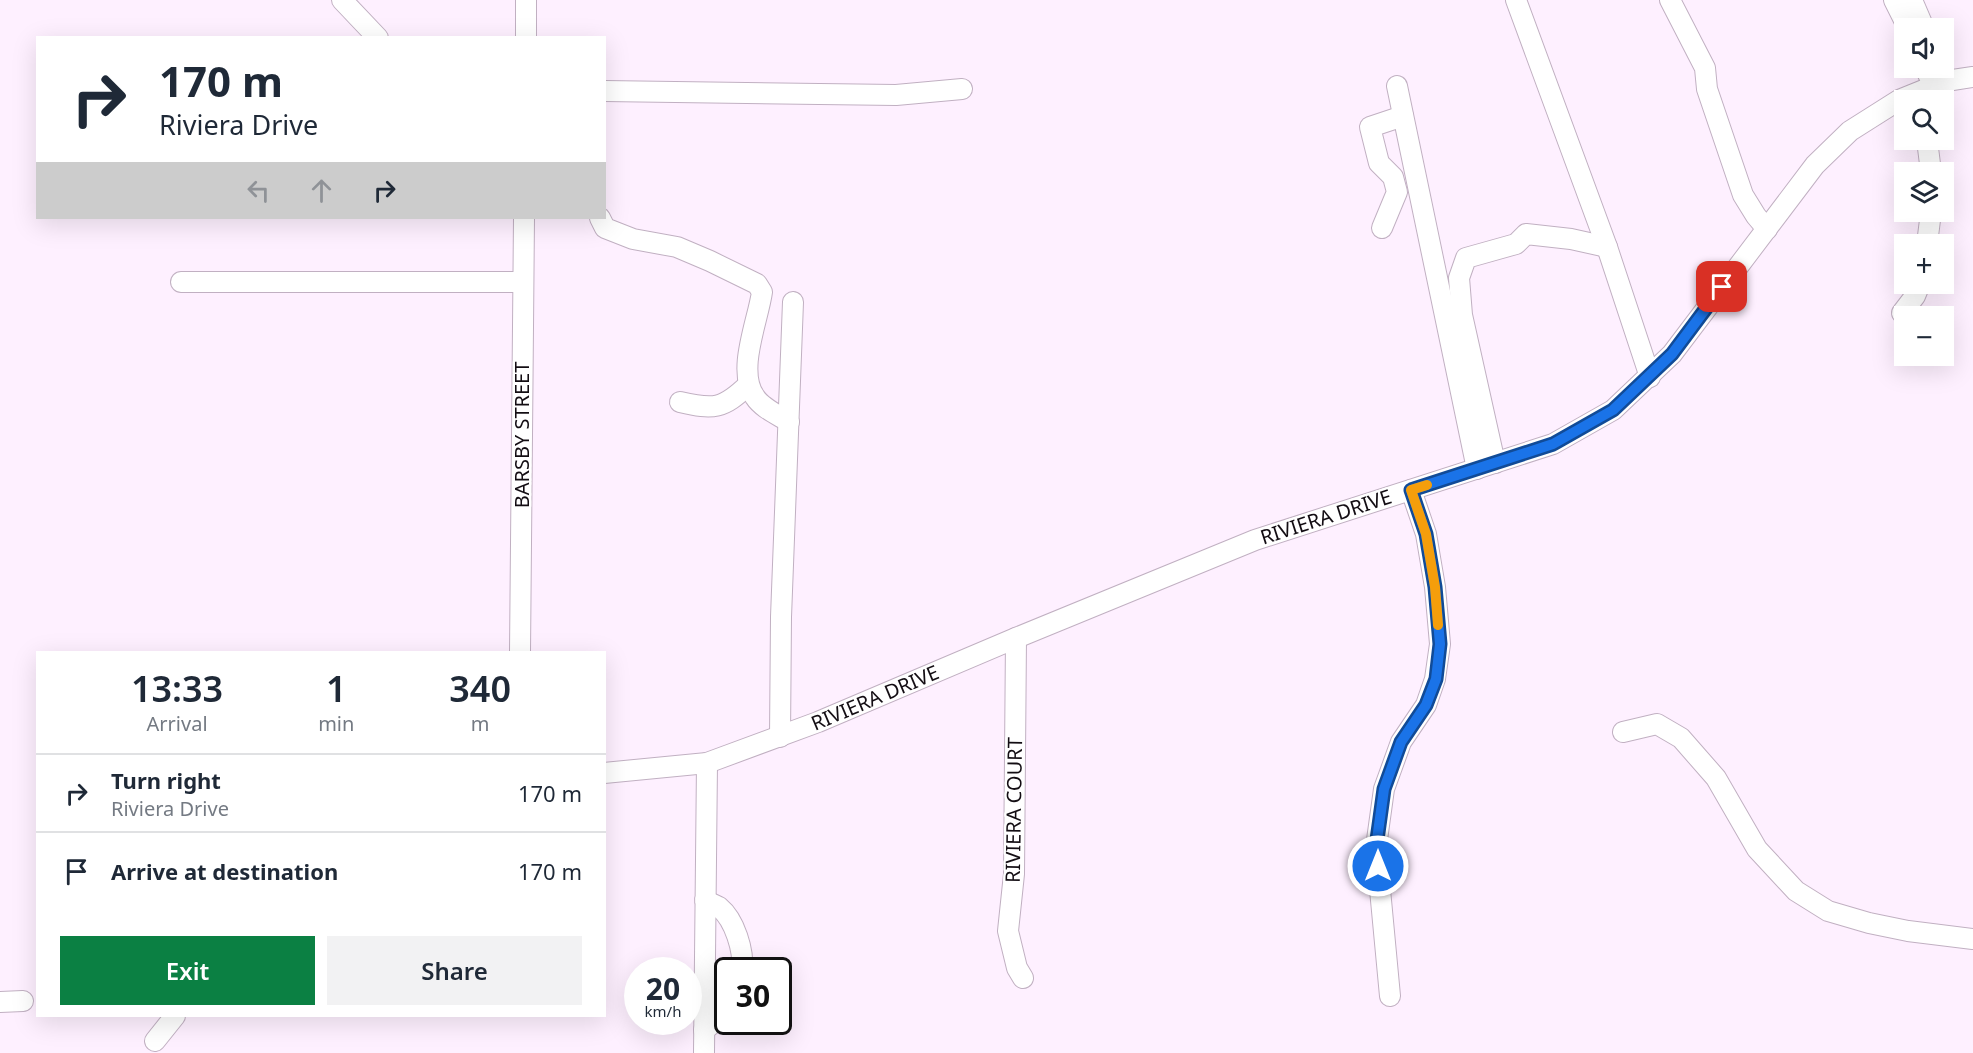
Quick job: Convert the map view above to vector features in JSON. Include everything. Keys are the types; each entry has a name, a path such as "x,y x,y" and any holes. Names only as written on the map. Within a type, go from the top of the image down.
{"street":[{"path":"342,0 376,36"},
{"path":"526,0 526,36"},
{"path":"1516,0 1606,247 1650,377"},
{"path":"1670,0 1705,68 1707,89 1743,195 1767,229"},
{"path":"1894,0 1903,18"},
{"path":"1912,0 1920,18"},
{"name":"RIVIERA DRIVE","path":"1954,78 1973,77"},
{"name":"RIVIERA DRIVE","path":"1925,90 1940,78"},
{"path":"1397,86 1486,466"},
{"path":"606,91 896,95 962,89"},
{"name":"RIVIERA DRIVE","path":"707,763 780,737 913,683 1255,540 1553,444 1613,410 1650,377 1672,354 1815,165 1850,131 1894,103"},
{"path":"1382,228 1397,192 1393,177 1379,163 1370,127 1403,116"},
{"path":"1397,192 1419,186"},
{"name":"BARSBY STREET","path":"520,651 524,219"},
{"path":"600,219 605,228 633,239 677,247 757,284 762,292 749,347 748,385 756,399 789,422"},
{"path":"1486,466 1462,315 1459,278 1466,258 1516,244 1526,234 1571,239 1606,247"},
{"path":"181,282 523,282"},
{"path":"780,737 781,617 793,302"},
{"path":"681,402 705,408 721,405 734,398 748,385"},
{"path":"1390,996 1376,847 1384,789 1401,742 1426,705 1436,679 1440,644 1435,587 1426,534 1411,490"},
{"name":"RIVIERA COURT","path":"1016,638 1014,874 1008,931 1017,969 1023,978"},
{"path":"1623,732 1657,724 1682,738 1716,778 1757,849 1796,891 1828,911 1908,931 1973,939"},
{"path":"606,773 707,763 704,1053"},
{"path":"705,900 728,916 742,957"},
{"path":"0,1002 23,1001"},
{"path":"155,1041 174,1017"},
{"path":"704,1030 714,1022"}],"slow traffic":[{"path":"1427,485 1411,490 1426,534 1435,587 1438,625"}],"route":[{"path":"1378,866 1376,847 1384,789 1401,742 1426,705 1436,679 1440,644 1435,587 1426,534 1411,490 1553,444 1613,410 1672,354 1722,287"}]}
